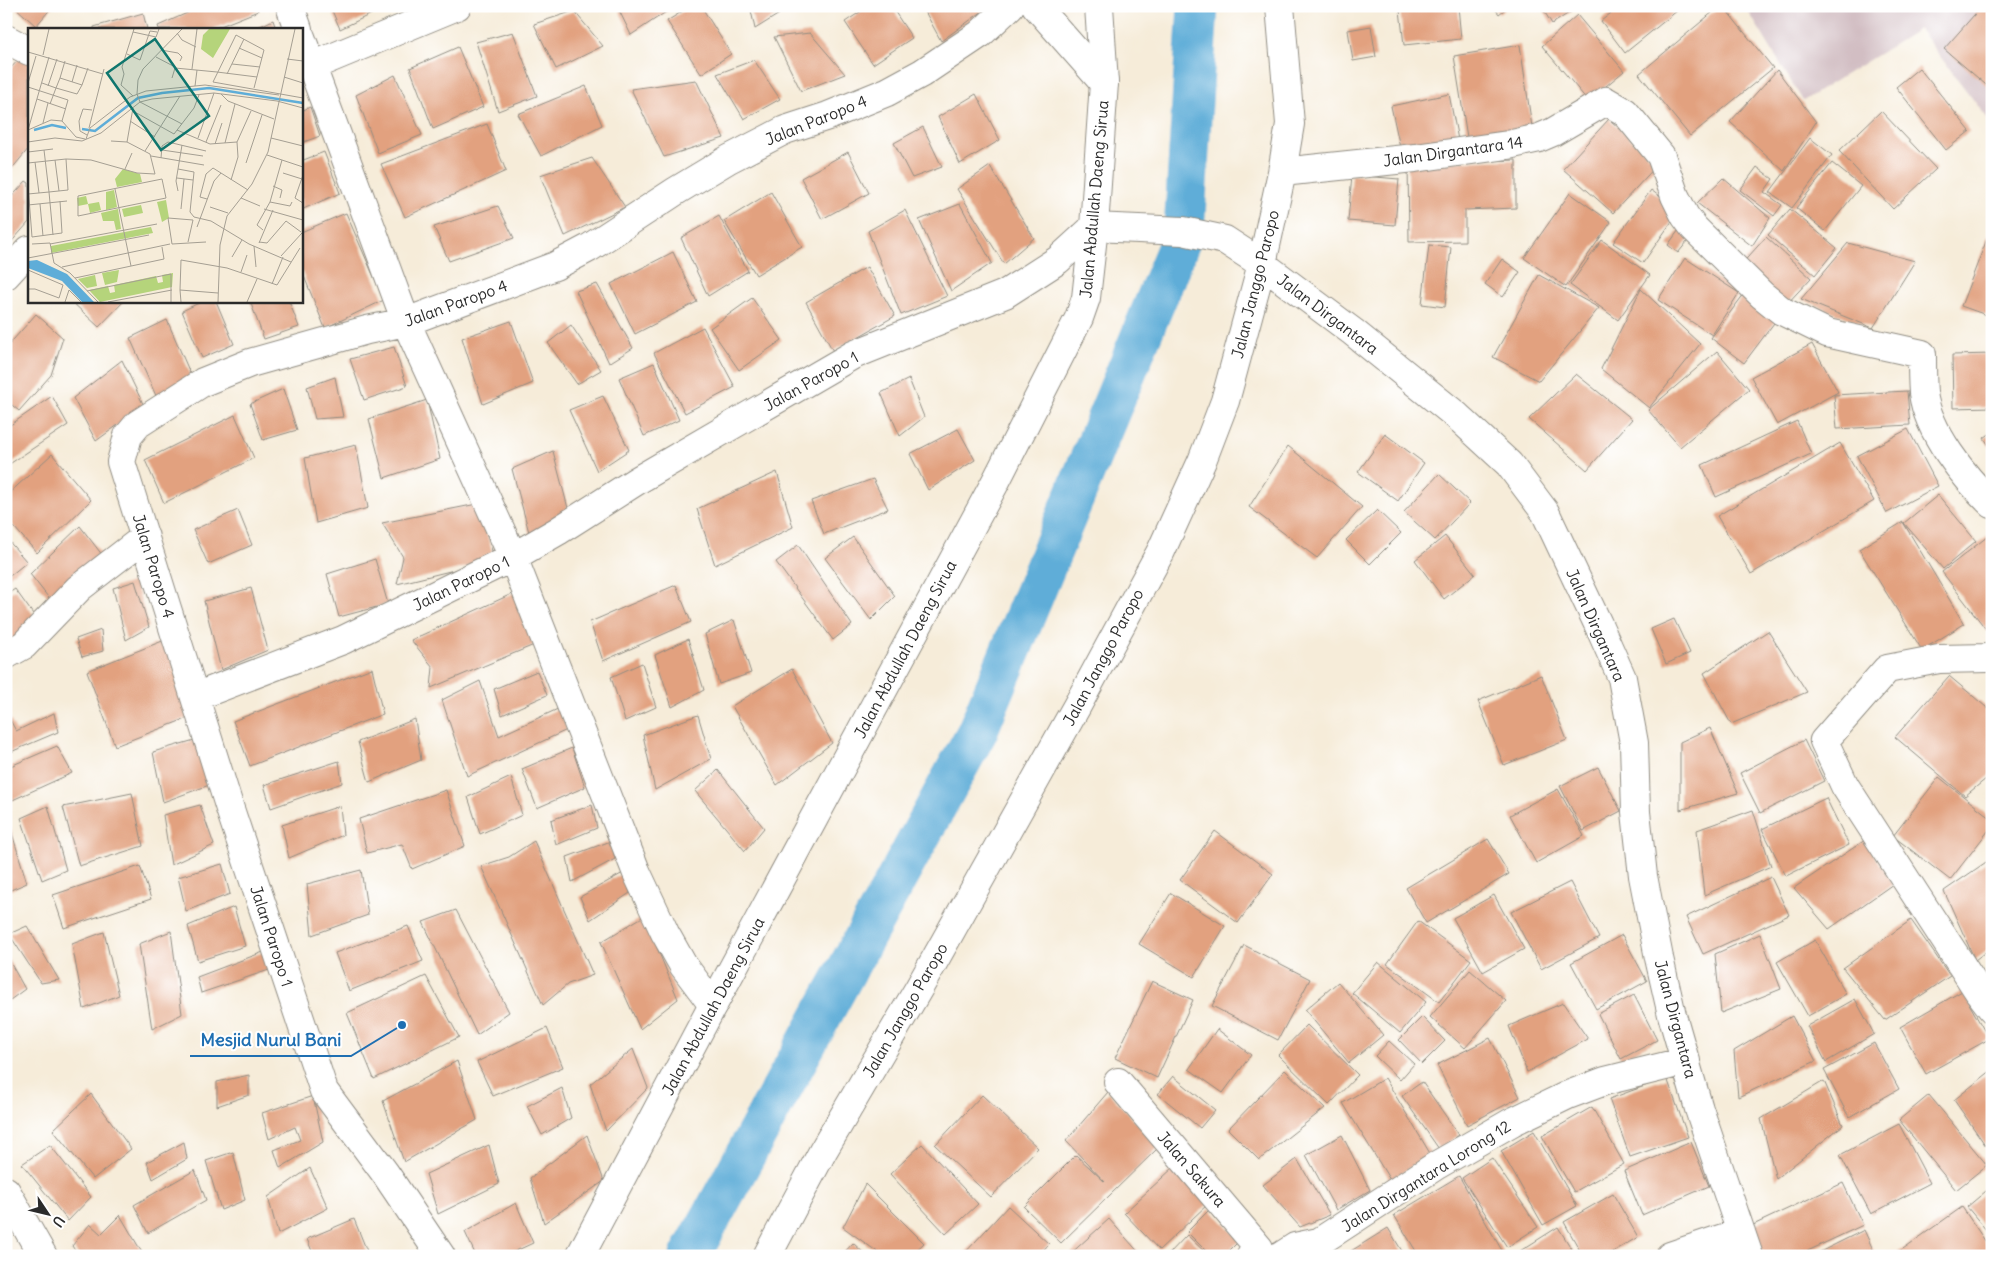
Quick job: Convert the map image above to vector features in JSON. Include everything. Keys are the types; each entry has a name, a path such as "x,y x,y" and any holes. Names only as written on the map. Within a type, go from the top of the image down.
{"street":[{"path":"290,6 298,28"},
{"path":"312,66 457,6"},
{"name":"Jalan Paropo 4","path":"195,697 121,462 128,436 138,424 203,382 250,363 345,336 406,322 555,266 589,248 676,191 770,137 887,92 910,79 980,34 1010,6"},
{"path":"1036,6 1104,82"},
{"name":"Jalan Abdullah Daeng Sirua","path":"580,1256 712,1005 996,481 1079,318 1086,298 1094,227 1104,82 1099,6"},
{"name":"Jalan Janggo Paropo","path":"767,1256 823,1151 919,988 1077,706 1161,551 1202,461 1225,401 1262,264 1282,172 1290,124 1280,6"},
{"path":"6,39 28,50"},
{"path":"302,40 406,322 513,557 636,871 665,933 683,965 712,1005"},
{"name":"Jalan Dirgantara 14","path":"1282,172 1415,158 1515,144 1553,132 1606,100 1625,112 1661,156 1675,196 1685,216 1694,228 1762,295 1782,311 1827,333 1922,354 1923,395 1935,430 1951,455 1979,491 1992,504"},
{"path":"1094,227 1183,231 1226,240 1262,264"},
{"name":"Jalan Paropo 1","path":"441,1256 384,1173 324,1091 230,809 195,697 343,640 513,557 646,476 853,355 1006,294 1058,260 1094,227"},
{"path":"6,275 28,251"},
{"name":"Jalan Dirgantara","path":"1262,264 1353,332 1457,416 1510,464 1545,512 1622,678 1634,743 1636,812 1643,876 1672,1015 1699,1110 1745,1244"},
{"path":"6,655 24,645 79,588 145,537"},
{"path":"1992,656 1989,658 1938,659 1886,669 1824,741 1845,786 1973,984 1992,1009"},
{"name":"Jalan Dirgantara Lorong 12","path":"1266,1254 1319,1242 1437,1165 1512,1122 1568,1095 1605,1081 1686,1061"},
{"name":"Jalan Sakura","path":"1118,1082 1266,1254"},
{"path":"6,1191 43,1256"},
{"path":"1670,1256 1745,1244"}],"shaded area":[{"path":"1745,6 1992,6 1992,124 1919,29 1803,101"}],"building":[{"path":"14,6 53,6 36,26"},
{"path":"203,6 256,6 258,11 216,28 159,28 158,26"},
{"path":"330,6 388,6 340,29"},
{"path":"617,6 671,6 672,8 631,35"},
{"path":"691,6 701,6 731,54 701,74 667,21"},
{"path":"750,6 792,6 755,29"},
{"path":"869,6 891,6 912,38 873,64 845,22"},
{"path":"922,6 990,6 941,41"},
{"path":"1429,6 1458,6 1461,39 1404,45 1400,10"},
{"path":"1493,6 1509,6 1499,14"},
{"path":"1541,6 1569,6 1572,11 1552,24"},
{"path":"1620,6 1683,6 1625,53 1601,21"},
{"path":"1720,6 1723,6 1773,68 1690,136 1639,74"},
{"path":"1982,6 1992,6 1992,90 1944,49"},
{"path":"574,11 603,46 556,69 534,24"},
{"path":"143,13 147,28 94,28"},
{"path":"1577,15 1624,71 1588,101 1542,46"},
{"path":"273,20 276,28 256,28"},
{"path":"1371,26 1376,57 1353,61 1348,30"},
{"path":"513,32 537,96 498,111 476,42"},
{"path":"810,33 845,74 801,91 774,37"},
{"path":"1520,45 1532,127 1467,137 1454,56"},
{"path":"458,47 483,107 433,129 410,68"},
{"path":"23,55 28,61 28,149 6,176 6,73"},
{"path":"754,60 780,99 744,119 717,74"},
{"path":"1919,68 1970,131 1946,150 1896,87"},
{"path":"1777,70 1816,122 1784,171 1730,122"},
{"path":"395,75 422,135 378,153 356,95"},
{"path":"696,80 724,138 664,157 631,89"},
{"path":"586,86 602,125 541,156 518,114"},
{"path":"976,94 1000,140 960,164 938,117"},
{"path":"1449,94 1458,140 1401,152 1391,106"},
{"path":"310,107 320,136 302,143 302,111"},
{"path":"1881,111 1936,169 1893,209 1839,151"},
{"path":"1609,119 1658,164 1613,213 1563,169"},
{"path":"487,124 506,171 405,217 381,164"},
{"path":"923,127 942,167 912,178 894,143"},
{"path":"1810,138 1832,155 1792,208 1770,192"},
{"path":"324,152 340,193 302,210 302,161"},
{"path":"848,152 869,193 822,219 801,178"},
{"path":"592,158 625,207 565,236 540,175"},
{"path":"1516,160 1516,208 1465,210 1465,241 1409,242 1408,163"},
{"path":"1832,163 1861,186 1825,231 1796,208"},
{"path":"990,166 1034,238 1004,264 957,189"},
{"path":"1757,167 1773,179 1764,192 1782,205 1774,216 1740,190"},
{"path":"1352,175 1399,179 1395,225 1348,221"},
{"path":"1723,178 1770,218 1752,246 1697,203"},
{"path":"26,181 28,182 28,223 6,248 6,203"},
{"path":"1651,190 1679,211 1643,263 1613,243"},
{"path":"771,192 802,247 756,275 724,221"},
{"path":"1570,193 1611,222 1566,287 1524,258"},
{"path":"960,204 992,263 951,291 919,220"},
{"path":"498,206 514,238 449,261 434,227"},
{"path":"1790,209 1837,248 1815,275 1768,235"},
{"path":"905,210 947,296 901,315 868,231"},
{"path":"346,213 384,300 325,328 302,271 302,232"},
{"path":"719,216 748,271 708,296 681,238"},
{"path":"1992,226 1992,317 1961,306"},
{"path":"1681,227 1692,236 1678,253 1668,245"},
{"path":"1766,237 1811,278 1784,307 1739,267"},
{"path":"1602,240 1650,275 1618,320 1570,285"},
{"path":"1848,243 1915,261 1873,328 1801,299"},
{"path":"1429,245 1451,247 1445,307 1422,304"},
{"path":"673,252 697,302 635,334 611,284"},
{"path":"1685,258 1739,293 1712,335 1658,300"},
{"path":"1502,259 1520,272 1503,297 1485,284"},
{"path":"867,267 895,316 833,351 806,302"},
{"path":"1539,275 1599,308 1539,381 1493,357"},
{"path":"597,284 633,348 609,363 576,291"},
{"path":"1641,289 1700,344 1649,408 1601,369"},
{"path":"1744,294 1777,319 1744,363 1711,338"},
{"path":"752,298 782,340 739,370 710,328"},
{"path":"72,302 123,302 99,327"},
{"path":"201,302 216,302 234,344 202,358 182,311"},
{"path":"250,302 289,302 299,327 264,339"},
{"path":"36,314 63,338 51,375 19,411 6,400 6,348"},
{"path":"167,320 193,380 157,398 130,338"},
{"path":"511,321 533,383 483,404 462,338"},
{"path":"571,325 601,370 577,384 548,343"},
{"path":"703,327 735,387 685,413 654,353"},
{"path":"1812,344 1838,392 1777,425 1751,377"},
{"path":"394,347 407,386 364,400 350,359"},
{"path":"1717,351 1749,389 1680,447 1648,410"},
{"path":"1992,354 1992,407 1953,408 1952,355"},
{"path":"122,360 144,406 96,441 73,398"},
{"path":"654,363 679,420 644,436 619,378"},
{"path":"1576,374 1632,419 1587,470 1529,419"},
{"path":"335,377 343,417 315,419 307,387"},
{"path":"909,379 924,417 900,436 881,393"},
{"path":"283,389 297,430 263,440 250,404"},
{"path":"1907,391 1910,425 1837,429 1834,395"},
{"path":"52,396 68,425 8,465 6,463 6,428"},
{"path":"603,396 629,450 597,471 569,410"},
{"path":"427,400 440,459 384,478 369,419"},
{"path":"235,415 254,458 164,503 145,460"},
{"path":"1797,421 1811,454 1716,497 1702,465"},
{"path":"958,429 975,460 928,490 910,454"},
{"path":"1908,429 1938,486 1887,513 1857,456"},
{"path":"1992,432 1992,450 1984,438"},
{"path":"1385,434 1424,463 1398,501 1358,472"},
{"path":"1840,443 1874,501 1751,574 1717,516"},
{"path":"356,445 368,508 316,523 305,458"},
{"path":"1288,446 1362,507 1317,558 1249,507"},
{"path":"553,451 570,516 530,536 512,469"},
{"path":"52,454 91,500 37,553 6,518 6,496"},
{"path":"777,472 793,527 715,565 697,509"},
{"path":"1439,474 1470,503 1435,540 1404,512"},
{"path":"873,479 888,509 824,534 811,501"},
{"path":"1938,495 1976,541 1943,569 1904,523"},
{"path":"477,504 495,560 397,584 403,557 382,523"},
{"path":"238,510 252,545 208,564 193,530"},
{"path":"1377,510 1401,533 1370,564 1346,540"},
{"path":"1903,522 1964,624 1922,650 1859,549"},
{"path":"80,526 103,556 55,606 30,574"},
{"path":"1992,533 1992,637 1942,572"},
{"path":"1445,536 1475,574 1444,599 1415,560"},
{"path":"853,537 895,596 871,620 825,558"},
{"path":"6,538 27,562 6,579"},
{"path":"798,545 852,625 833,640 776,562"},
{"path":"375,559 388,604 339,617 327,574"},
{"path":"135,581 149,627 126,640 113,588"},
{"path":"676,585 691,622 603,661 590,622"},
{"path":"251,588 268,650 221,670 204,601"},
{"path":"15,589 38,621 6,646 6,595"},
{"path":"516,592 534,645 431,688 433,667 411,640"},
{"path":"1674,619 1690,653 1666,664 1651,629"},
{"path":"734,620 751,673 719,684 705,634"},
{"path":"101,630 103,651 82,657 76,639"},
{"path":"1768,631 1807,692 1731,724 1704,673"},
{"path":"688,639 704,690 672,707 655,655"},
{"path":"165,640 193,716 115,746 87,671"},
{"path":"642,663 656,707 625,721 611,677"},
{"path":"372,668 383,714 250,766 233,721"},
{"path":"792,669 832,743 777,785 732,706"},
{"path":"537,671 547,695 502,715 494,689"},
{"path":"1541,675 1567,740 1504,765 1478,701"},
{"path":"1949,676 1992,712 1992,774 1965,796 1895,737"},
{"path":"480,681 499,736 560,708 567,730 467,776 442,700"},
{"path":"6,712 16,731 54,713 58,732 6,754"},
{"path":"698,715 711,759 655,790 643,735"},
{"path":"415,719 421,760 369,782 358,742"},
{"path":"1710,728 1738,793 1680,810 1680,742"},
{"path":"198,739 212,784 163,802 153,752"},
{"path":"1804,740 1824,781 1760,813 1740,773"},
{"path":"57,746 72,773 6,803 6,768"},
{"path":"572,748 585,787 537,808 522,769"},
{"path":"339,761 342,783 271,808 264,785"},
{"path":"1598,767 1621,811 1583,831 1560,786"},
{"path":"718,770 764,828 745,851 695,791"},
{"path":"511,777 522,815 480,834 468,797"},
{"path":"1939,777 1992,819 1992,826 1950,880 1893,836"},
{"path":"1558,789 1584,836 1536,863 1510,815"},
{"path":"446,790 465,846 412,869 402,844 367,853 359,819"},
{"path":"132,793 143,846 79,866 63,807"},
{"path":"1826,798 1849,845 1786,876 1762,829"},
{"path":"200,805 214,845 171,865 163,815"},
{"path":"592,805 597,828 556,845 551,820"},
{"path":"48,806 66,870 42,880 21,818"},
{"path":"340,806 343,835 289,858 282,825"},
{"path":"1753,810 1771,866 1704,895 1697,830"},
{"path":"6,820 8,820 27,883 6,892"},
{"path":"1215,831 1273,874 1238,923 1180,880"},
{"path":"1488,839 1509,874 1426,923 1406,888"},
{"path":"1865,840 1893,884 1829,929 1794,888"},
{"path":"534,841 593,975 568,984 543,1005 481,866 509,857"},
{"path":"611,841 615,859 572,882 567,857"},
{"path":"1992,858 1992,947 1975,960 1944,891"},
{"path":"222,864 230,894 186,911 178,877"},
{"path":"140,866 151,899 64,928 53,895"},
{"path":"361,870 368,915 312,935 307,884"},
{"path":"623,873 630,893 590,920 580,897"},
{"path":"1771,877 1789,915 1703,954 1686,917"},
{"path":"1570,882 1599,938 1541,969 1511,912"},
{"path":"1171,893 1225,926 1194,977 1139,944"},
{"path":"1494,895 1524,949 1483,972 1453,918"},
{"path":"234,907 245,946 198,961 188,926"},
{"path":"456,910 509,1012 477,1035 423,922"},
{"path":"644,916 678,999 640,1029 601,942"},
{"path":"1911,920 1950,976 1885,1020 1843,968"},
{"path":"1418,921 1471,960 1439,1002 1387,964"},
{"path":"27,926 59,980 41,983 9,934"},
{"path":"408,926 423,961 349,991 335,953"},
{"path":"171,931 182,1014 152,1029 139,944"},
{"path":"104,932 119,995 84,1009 72,944"},
{"path":"1760,934 1781,989 1721,1013 1715,954"},
{"path":"1622,935 1647,981 1596,1009 1571,963"},
{"path":"1815,940 1846,994 1808,1016 1777,962"},
{"path":"1244,945 1310,979 1278,1040 1212,1006"},
{"path":"266,951 272,969 201,993 197,977"},
{"path":"6,955 25,989 6,1003"},
{"path":"1378,962 1426,1002 1400,1033 1352,993"},
{"path":"1470,970 1506,1001 1465,1048 1430,1017"},
{"path":"426,976 459,1037 374,1079 347,1013"},
{"path":"1152,981 1193,1000 1157,1078 1115,1058"},
{"path":"1338,982 1383,1035 1349,1063 1305,1010"},
{"path":"1962,991 1989,1039 1926,1074 1900,1027"},
{"path":"1634,995 1657,1040 1621,1059 1598,1014"},
{"path":"1855,999 1874,1034 1826,1062 1807,1026"},
{"path":"1563,1003 1588,1039 1527,1072 1509,1026"},
{"path":"1792,1016 1816,1061 1738,1097 1734,1051"},
{"path":"1422,1017 1445,1041 1422,1064 1399,1040"},
{"path":"1307,1025 1358,1075 1329,1105 1278,1055"},
{"path":"547,1028 563,1067 493,1096 477,1062"},
{"path":"1217,1029 1251,1055 1223,1093 1189,1069"},
{"path":"1490,1038 1520,1097 1467,1125 1437,1065"},
{"path":"1389,1041 1414,1064 1400,1080 1375,1056"},
{"path":"1874,1043 1899,1089 1849,1117 1824,1070"},
{"path":"633,1049 648,1088 606,1131 590,1084"},
{"path":"457,1061 477,1120 404,1162 383,1101"},
{"path":"1285,1070 1325,1108 1259,1160 1228,1129"},
{"path":"1992,1070 1992,1141 1986,1146 1954,1100"},
{"path":"249,1075 249,1095 217,1106 217,1082"},
{"path":"1173,1076 1215,1110 1200,1128 1158,1094"},
{"path":"1385,1078 1431,1155 1390,1180 1343,1103"},
{"path":"1667,1078 1688,1137 1630,1157 1609,1099"},
{"path":"1824,1081 1843,1125 1776,1179 1761,1119"},
{"path":"1422,1082 1459,1135 1439,1149 1402,1096"},
{"path":"562,1088 571,1118 542,1135 527,1106"},
{"path":"1108,1092 1159,1147 1061,1243 1024,1207 1076,1155 1105,1182 1066,1141"},
{"path":"91,1094 131,1149 93,1179 53,1130"},
{"path":"982,1095 1038,1148 991,1197 935,1145"},
{"path":"1929,1095 1987,1165 1956,1190 1899,1120"},
{"path":"313,1096 323,1142 280,1168 274,1150 300,1140 295,1127 269,1139 262,1113"},
{"path":"1592,1107 1624,1164 1574,1192 1542,1136"},
{"path":"1899,1124 1930,1183 1871,1214 1840,1155"},
{"path":"1534,1131 1577,1206 1543,1225 1501,1151"},
{"path":"587,1135 604,1181 544,1223 530,1178"},
{"path":"1342,1135 1370,1190 1336,1210 1306,1155"},
{"path":"184,1142 187,1159 153,1179 147,1162"},
{"path":"1691,1142 1709,1186 1642,1215 1624,1171"},
{"path":"922,1144 978,1204 946,1234 890,1174"},
{"path":"50,1145 91,1197 68,1221 22,1164"},
{"path":"489,1145 499,1184 438,1214 426,1174"},
{"path":"233,1152 245,1200 221,1210 206,1161"},
{"path":"1492,1158 1538,1227 1507,1247 1462,1178"},
{"path":"1297,1159 1330,1215 1300,1227 1263,1185"},
{"path":"1174,1167 1208,1204 1159,1250 1124,1213"},
{"path":"310,1168 328,1208 278,1234 268,1197"},
{"path":"195,1170 206,1200 148,1233 134,1205"},
{"path":"1459,1176 1504,1254 1500,1256 1419,1256 1394,1215"},
{"path":"1843,1183 1863,1225 1797,1256 1765,1256 1751,1226"},
{"path":"865,1184 924,1243 910,1256 883,1256 843,1227"},
{"path":"1992,1186 1992,1237 1967,1207"},
{"path":"1613,1194 1638,1237 1606,1256 1583,1256 1564,1222"},
{"path":"516,1203 533,1243 505,1256 476,1256 465,1232"},
{"path":"1008,1206 1049,1244 1038,1256 966,1256 964,1254"},
{"path":"1962,1207 1992,1251 1992,1256 1893,1256"},
{"path":"1210,1209 1240,1240 1224,1256 1211,1256 1187,1232"},
{"path":"120,1215 144,1256 79,1256 72,1246 90,1224 101,1234"},
{"path":"354,1219 369,1256 314,1256 307,1239"},
{"path":"1109,1219 1142,1256 1068,1256"},
{"path":"1558,1227 1576,1256 1523,1256 1520,1251"},
{"path":"1388,1228 1405,1256 1343,1256"},
{"path":"1864,1230 1876,1256 1812,1256"},
{"path":"1187,1235 1209,1256 1167,1256"},
{"path":"853,1243 867,1256 841,1256"}],"waterway":[{"path":"690,1256 977,732 1184,232 1198,6"}],"place":[{"name":"Mesjid Nurul Bani","path":"402,1025"}]}
